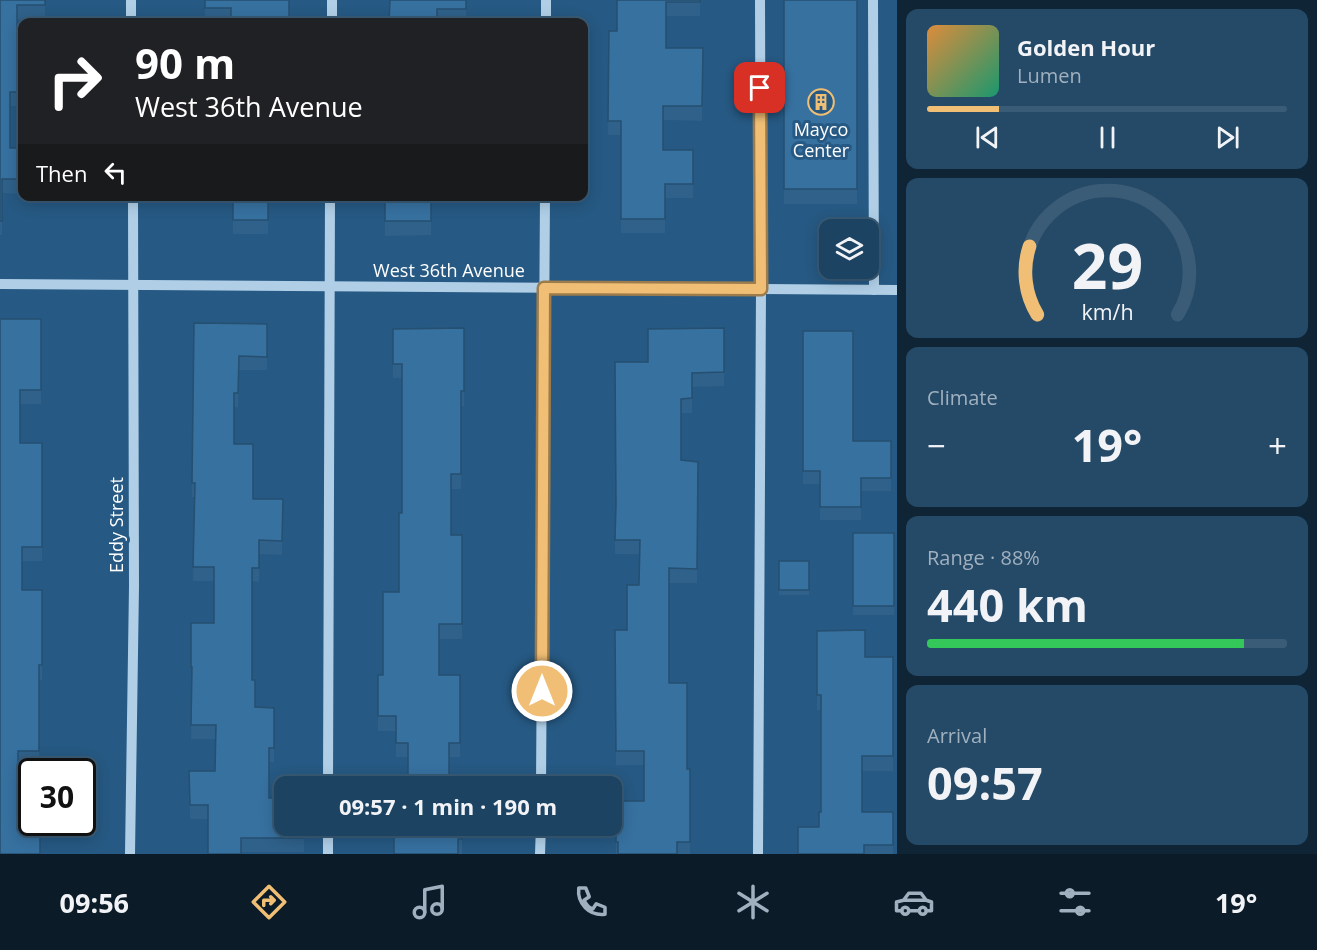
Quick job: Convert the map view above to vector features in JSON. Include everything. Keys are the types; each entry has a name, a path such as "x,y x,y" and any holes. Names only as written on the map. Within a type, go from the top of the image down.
{"street":[{"path":"131,0 131,18"},
{"path":"332,0 332,18"},
{"path":"546,0 546,18"},
{"path":"758,854 760,0"},
{"path":"873,0 874,290"},
{"name":"Eddy Street","path":"129,854 134,586 133,201"},
{"path":"328,776 330,201"},
{"path":"541,776 545,201"},
{"name":"West 36th Avenue","path":"0,284 897,290"},
{"path":"328,836 328,854"},
{"path":"540,854 541,836"}],"building":[{"path":"0,0 45,0 45,5 17,5 18,92 10,92 10,148 18,148 18,179 2,179 2,221 0,221"},
{"path":"205,0 289,0 289,18 231,18 231,8 205,8"},
{"path":"390,0 466,0 466,9 437,9 437,18 389,18"},
{"path":"617,0 700,0 700,2 666,2 666,48 703,48 702,106 663,106 663,150 693,150 693,184 665,184 665,219 621,219 621,121 608,121 609,31 617,31"},
{"name":"Mayco Center","path":"784,0 857,0 857,189 784,189"},
{"path":"233,201 268,201 268,220 233,220"},
{"path":"385,201 431,201 431,221 385,221"},
{"path":"0,319 41,319 41,390 20,390 20,443 42,443 42,547 22,547 22,590 42,590 39,751 18,751 18,836 40,836 40,854 0,854"},
{"path":"194,323 267,324 267,357 239,356 238,393 234,393 234,444 253,444 253,499 283,499 282,541 259,540 259,568 252,568 252,680 255,680 255,707 274,708 274,748 269,748 269,798 274,798 274,836 304,836 304,838 241,838 241,854 208,854 208,805 190,805 189,771 215,771 216,725 191,725 191,623 214,623 214,567 193,567 195,483 192,483"},
{"path":"464,328 461,474 451,474 451,535 462,535 462,624 439,624 439,675 460,675 460,743 449,743 449,776 408,776 408,743 396,743 396,716 378,716 378,675 383,675 383,592 399,592 399,513 402,513 402,364 393,364 393,329"},
{"path":"724,328 724,372 692,373 692,398 681,399 681,460 698,462 697,569 669,568 669,683 687,683 690,842 677,842 677,854 618,854 616,836 622,836 622,801 644,801 644,751 616,751 615,630 627,630 627,585 639,585 640,540 615,540 615,362 648,362 648,329"},
{"path":"803,331 853,331 853,441 891,441 891,478 861,478 861,507 820,507 820,471 803,471"},
{"path":"853,533 894,533 894,606 853,606"},
{"path":"779,561 809,561 809,590 779,590"},
{"path":"865,630 865,657 893,657 893,756 862,756 862,812 893,812 893,845 864,845 864,854 798,854 798,827 819,827 819,812 821,812 821,695 817,695 817,631"},
{"path":"394,836 462,836 462,839 458,839 458,854 394,854"}],"place":[{"name":"Mayco Center","path":"821,102"}],"route":[{"path":"542,691 544,288 761,289 760,88"}]}
